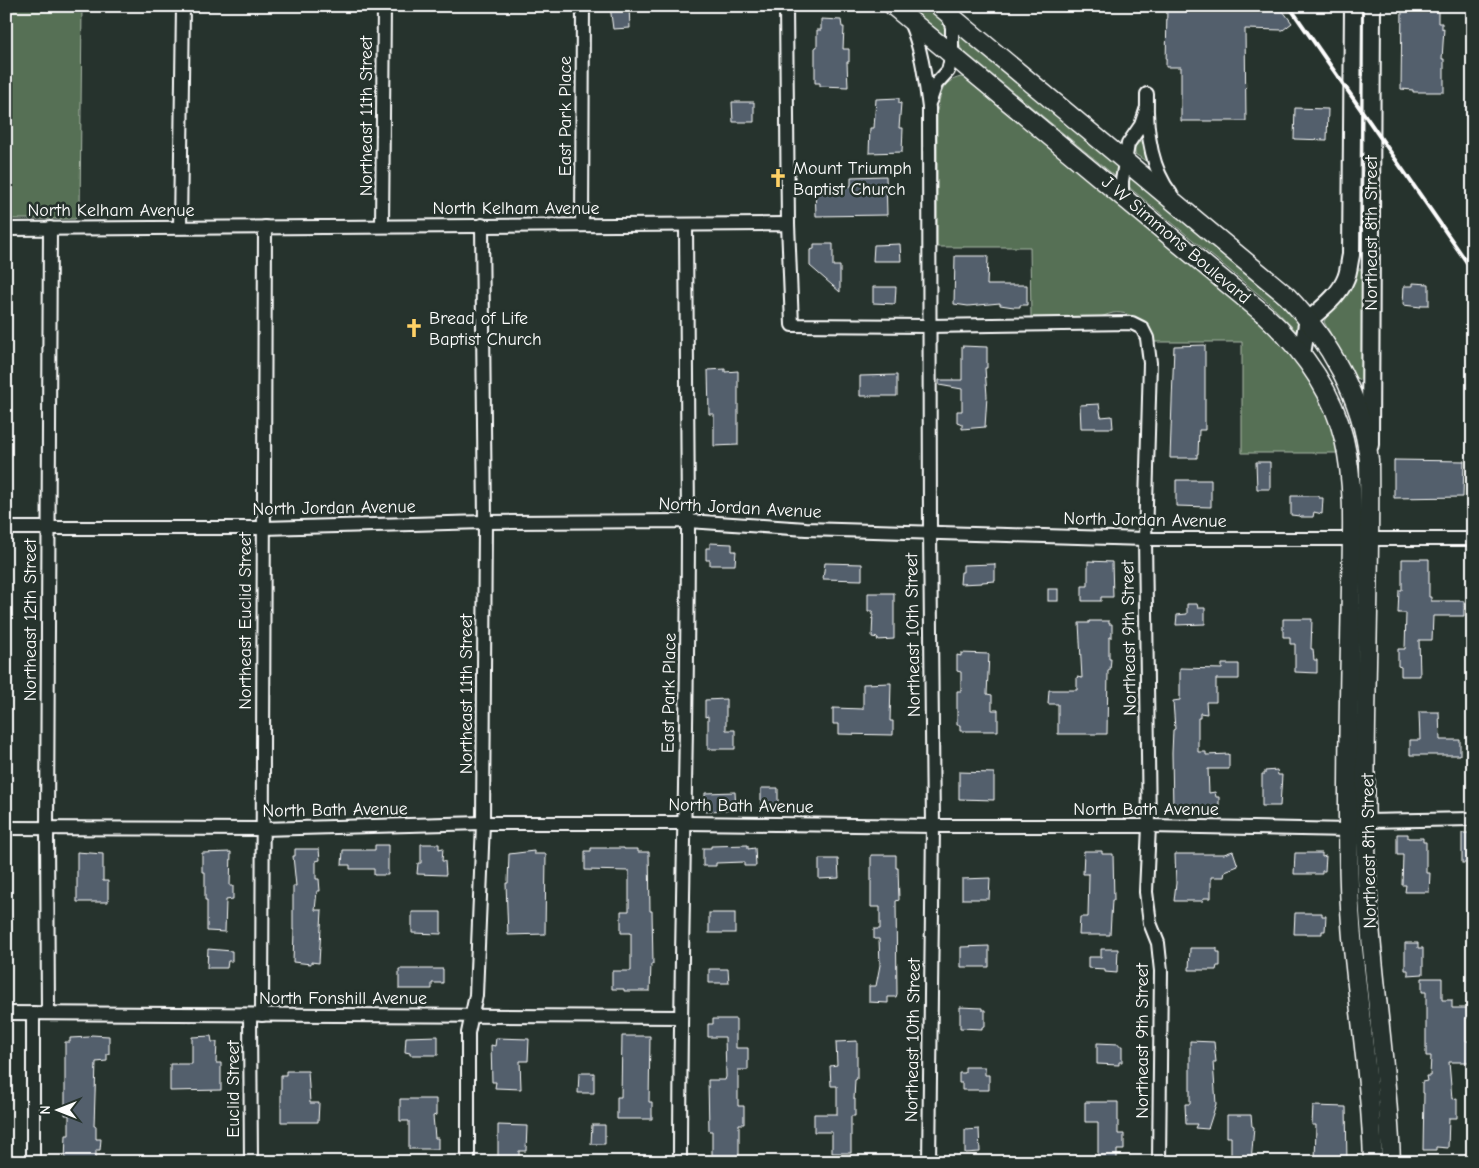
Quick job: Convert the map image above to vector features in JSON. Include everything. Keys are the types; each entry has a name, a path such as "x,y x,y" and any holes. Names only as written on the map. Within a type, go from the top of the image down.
{"main road":[{"name":"J W Simmons Boulevard","path":"893,6 1266,315 1302,354 1326,391 1344,439 1360,539"},
{"name":"J W Simmons Boulevard","path":"942,9 1287,296 1309,320 1335,360 1354,398 1364,428 1369,460 1360,539"},
{"name":"Northeast 8th Street","path":"1360,539 1366,821 1371,940 1387,1096 1390,1162"},
{"name":"Northeast 8th Street","path":"1360,539 1349,830 1353,944 1370,1094 1373,1162"}],"street":[{"path":"180,227 183,6"},
{"name":"Northeast 11th Street","path":"382,226 384,6"},
{"name":"East Park Place","path":"582,225 583,6"},
{"path":"786,6 788,224 792,325 929,326"},
{"name":"Northeast 8th Street","path":"1309,320 1333,298 1343,284 1351,255 1353,6"},
{"name":"Northeast 8th Street","path":"1369,460 1371,408 1372,6"},
{"name":"Northeast 10th Street","path":"928,108 934,88 948,71 952,54 952,27 942,9"},
{"name":"Northeast 10th Street","path":"909,20 916,36 923,63 928,108 933,826 929,1162"},
{"path":"1147,94 1146,108 1151,144 1158,170 1168,190 1181,208"},
{"path":"1122,195 1122,181 1128,144 1141,124 1146,108"},
{"name":"North Kelham Avenue","path":"6,229 788,224"},
{"name":"Northeast 11th Street","path":"468,1162 468,1034 476,995 483,823 485,522 482,225"},
{"name":"East Park Place","path":"680,1162 680,1017 685,823 688,521 686,225"},
{"name":"Northeast Euclid Street","path":"256,1015 262,829 265,227"},
{"name":"Northeast 12th Street","path":"48,1013 50,228"},
{"path":"1302,354 1305,330 1309,320"},
{"name":"Northeast 9th Street","path":"929,326 1132,323 1142,328 1147,338 1150,363 1145,539 1149,826 1146,892 1150,923 1158,943 1161,971 1159,1162"},
{"name":"North Jordan Avenue","path":"6,528 264,528 485,522 688,521 806,529 1145,539 1473,539"},
{"name":"North Bath Avenue","path":"6,828 262,829 483,823 685,823 1149,826 1349,830 1366,821 1473,819"},
{"name":"North Fonshill Avenue","path":"6,1013 680,1017"},
{"path":"33,1013 33,1162"},
{"name":"Euclid Street","path":"251,1162 256,1015"}],"green space":[{"path":"6,6 82,6 80,214 75,219 6,219"},
{"path":"908,6 928,6 947,22 945,36"},
{"path":"963,36 1119,167 1119,173 1115,176 961,49 958,38"},
{"path":"961,77 969,79 1281,339 1305,370 1319,396 1339,453 1242,453 1242,342 1155,342 1139,320 1121,313 1087,319 1031,318 1030,247 937,247 937,111 943,89 949,82"},
{"path":"1144,137 1150,164 1135,154 1135,147"},
{"path":"1130,176 1286,302 1302,324 1302,329 1296,331 1268,302 1130,188 1127,180"},
{"path":"1358,269 1364,269 1364,376 1360,380 1356,378 1324,322 1328,314 1347,291"}],"building":[{"path":"610,6 629,6 630,28 613,29"},
{"path":"1167,6 1244,6 1245,11 1283,11 1292,23 1283,30 1245,29 1246,121 1181,121 1181,67 1166,67"},
{"path":"1402,6 1438,6 1438,23 1442,23 1442,29 1444,28 1442,59 1444,59 1444,92 1413,92 1413,90 1401,89"},
{"path":"821,19 841,20 842,27 844,27 843,49 849,49 849,62 847,62 848,87 820,86 820,83 815,83 815,47 817,47 817,30 821,30"},
{"path":"899,98 899,103 901,103 899,128 903,128 902,152 869,153 870,128 874,128 876,99"},
{"path":"732,102 754,102 754,122 733,122"},
{"path":"1295,108 1328,109 1327,140 1294,139"},
{"path":"886,176 887,215 816,216 815,187 851,186 851,177"},
{"path":"814,244 833,244 833,266 840,266 840,292 810,266 810,250 814,249"},
{"path":"900,244 901,261 873,261 874,245"},
{"path":"955,256 988,256 987,285 1027,285 1027,305 1014,307 1000,305 1000,303 968,306 954,304"},
{"path":"1413,283 1429,284 1429,305 1421,305 1421,307 1403,305 1404,286 1413,286"},
{"path":"873,287 896,287 895,304 873,303"},
{"path":"1205,345 1205,430 1199,430 1197,458 1170,458 1174,346"},
{"path":"962,346 987,347 985,427 962,429 962,424 957,422 957,411 962,411 962,389 939,385 939,380 962,380"},
{"path":"725,369 725,372 738,371 738,445 714,446 714,414 709,414 708,370"},
{"path":"897,375 897,396 860,396 860,376"},
{"path":"1099,404 1101,417 1112,416 1113,428 1081,428 1080,405"},
{"path":"1394,460 1464,461 1463,497 1394,498"},
{"path":"1256,462 1270,462 1270,489 1257,489"},
{"path":"1176,480 1211,480 1211,507 1176,506"},
{"path":"1291,496 1319,496 1319,498 1323,498 1322,514 1314,512 1313,517 1291,515"},
{"path":"710,543 732,544 732,551 736,551 735,565 710,565 710,560 706,560 706,548 710,548"},
{"path":"1402,559 1429,559 1429,597 1431,597 1431,601 1464,601 1464,616 1433,616 1432,640 1419,640 1420,676 1401,676 1401,667 1398,666 1398,649 1405,649 1406,613 1398,613 1399,590 1402,590"},
{"path":"1088,561 1112,562 1113,597 1101,597 1101,601 1082,601 1082,586 1088,586"},
{"path":"825,563 862,564 862,580 823,579"},
{"path":"995,564 995,581 960,584 963,565"},
{"path":"1048,589 1058,589 1058,601 1048,601"},
{"path":"868,593 894,593 894,639 877,640 878,638 872,637 873,611 868,611"},
{"path":"1187,604 1197,604 1198,608 1205,608 1205,624 1176,625 1177,615 1187,614"},
{"path":"1283,619 1312,619 1311,649 1313,649 1314,660 1317,660 1317,673 1295,672 1295,644 1290,644 1290,637 1283,637"},
{"path":"1089,621 1109,621 1109,624 1112,624 1112,637 1109,637 1109,659 1111,659 1110,670 1108,671 1107,734 1058,734 1058,704 1048,704 1049,690 1077,690 1077,677 1082,678 1079,623 1089,623"},
{"path":"961,653 989,654 987,694 992,695 992,710 998,710 998,731 960,731 960,725 957,725 957,691 961,691 961,672 957,671 957,655 961,656"},
{"path":"1222,664 1239,664 1239,679 1216,679 1216,702 1206,702 1207,714 1200,713 1200,718 1198,718 1198,752 1206,752 1206,755 1229,754 1229,769 1208,769 1209,793 1215,792 1216,797 1219,797 1219,809 1173,810 1172,753 1173,730 1175,729 1173,701 1180,700 1180,668 1222,669"},
{"path":"891,683 890,721 893,721 893,735 839,734 839,724 833,724 833,708 863,709 863,684"},
{"path":"726,699 726,730 735,730 735,749 708,749 708,716 705,717 705,700"},
{"path":"1419,712 1439,712 1440,740 1460,740 1460,755 1410,755 1410,740 1420,740"},
{"path":"1277,770 1278,775 1282,775 1280,806 1262,806 1262,774 1265,774 1265,771"},
{"path":"959,772 994,773 994,800 959,799"},
{"path":"761,788 778,788 778,804 761,805"},
{"path":"735,792 736,810 705,811 705,793"},
{"path":"1462,833 1473,833 1473,863 1462,863"},
{"path":"1397,834 1408,834 1408,838 1423,838 1423,842 1426,842 1426,873 1430,873 1429,892 1405,892 1406,885 1402,885 1403,855 1397,855"},
{"path":"421,844 439,844 439,849 443,848 442,861 445,861 446,875 417,874 418,863 421,863"},
{"path":"375,845 388,845 388,875 374,875 374,869 350,869 350,865 342,865 343,850 375,850"},
{"path":"748,845 748,849 755,848 756,866 744,866 744,862 716,863 716,866 703,866 703,848"},
{"path":"591,848 624,848 638,849 638,852 649,852 653,964 651,964 650,991 612,989 612,971 631,971 631,933 621,933 621,911 629,911 629,871 585,870 585,851 591,851"},
{"path":"295,849 319,849 320,860 316,861 316,879 319,879 320,891 317,891 315,910 322,910 319,963 293,962 293,886 296,886 293,856 295,856"},
{"path":"534,851 534,854 546,854 545,934 508,935 506,883 508,883 509,854"},
{"path":"1084,851 1102,851 1102,854 1113,854 1114,900 1112,900 1110,935 1079,935 1080,917 1088,917 1089,874 1083,874"},
{"path":"1233,851 1238,866 1225,871 1224,877 1211,877 1211,898 1204,898 1203,901 1174,901 1176,883 1175,854 1224,854"},
{"path":"77,852 103,854 103,881 108,881 108,902 77,902"},
{"path":"231,852 230,886 233,886 233,899 226,900 225,932 207,931 207,900 205,900 205,872 202,872 202,853"},
{"path":"1295,853 1322,853 1322,857 1326,856 1325,871 1322,871 1322,874 1294,874"},
{"path":"871,855 896,855 896,868 898,868 899,900 896,901 897,994 896,997 888,997 888,1003 869,1002 869,986 876,986 880,965 879,939 874,939 874,929 880,929 880,907 871,907"},
{"path":"819,859 838,859 839,878 819,879"},
{"path":"990,878 989,899 962,899 962,879"},
{"path":"412,912 441,912 441,934 412,933"},
{"path":"709,913 735,913 735,933 709,933"},
{"path":"1295,913 1322,913 1322,916 1326,916 1325,931 1322,931 1322,934 1294,934"},
{"path":"1405,943 1418,943 1418,948 1423,948 1423,974 1408,975 1408,970 1405,970"},
{"path":"989,946 989,967 961,967 961,947"},
{"path":"1190,948 1217,948 1217,952 1220,952 1220,966 1217,966 1216,970 1189,970"},
{"path":"208,949 232,951 232,961 228,961 227,968 207,968"},
{"path":"1101,949 1118,949 1117,973 1105,972 1105,969 1088,968 1088,957 1101,957"},
{"path":"399,969 443,969 443,983 432,983 432,989 399,989"},
{"path":"709,969 728,969 729,983 709,983"},
{"path":"1422,978 1442,978 1442,1000 1452,1000 1452,1008 1468,1008 1466,1041 1473,1041 1473,1062 1449,1062 1452,1099 1457,1098 1457,1118 1449,1118 1448,1148 1436,1147 1436,1150 1423,1150 1424,1093 1422,1093 1422,1082 1427,1081 1426,1076 1430,1076 1431,1056 1426,1056 1426,992 1422,992"},
{"path":"960,1007 982,1008 982,1010 985,1010 985,1026 982,1029 960,1028"},
{"path":"713,1019 736,1019 736,1048 748,1048 748,1070 738,1070 738,1106 744,1106 744,1124 739,1124 739,1155 712,1155 712,1131 709,1131 708,1080 725,1080 726,1077 725,1037 708,1037 708,1024 713,1024"},
{"path":"91,1035 109,1036 107,1061 96,1062 94,1126 96,1126 96,1139 101,1139 100,1150 96,1150 96,1162 65,1162 66,1135 69,1135 69,1115 65,1115 65,1042 70,1042 70,1038 89,1037"},
{"path":"211,1036 212,1042 217,1042 216,1063 221,1063 221,1090 170,1091 170,1064 192,1064 192,1037"},
{"path":"438,1036 438,1055 410,1055 410,1053 405,1052 406,1037"},
{"path":"622,1036 650,1036 649,1102 652,1102 652,1119 617,1119 617,1097 621,1097"},
{"path":"496,1038 529,1039 528,1061 520,1061 521,1089 495,1088 496,1082 492,1082 491,1045 495,1046"},
{"path":"857,1041 857,1079 855,1080 855,1116 851,1116 851,1153 832,1153 832,1132 814,1132 814,1114 837,1114 837,1086 831,1086 830,1066 837,1065 836,1042"},
{"path":"1190,1041 1214,1042 1216,1062 1213,1062 1216,1104 1208,1129 1195,1128 1197,1124 1186,1124 1185,1104 1190,1104"},
{"path":"1097,1043 1119,1044 1119,1046 1122,1046 1122,1062 1119,1062 1119,1065 1097,1064"},
{"path":"965,1067 985,1067 985,1075 989,1075 989,1090 962,1090 962,1083 959,1083 959,1073 965,1073"},
{"path":"286,1071 308,1071 310,1103 319,1103 318,1122 281,1122 281,1075 286,1075"},
{"path":"579,1073 594,1073 594,1093 578,1093"},
{"path":"400,1099 436,1099 436,1115 433,1116 435,1138 438,1138 438,1149 409,1149 409,1121 400,1121"},
{"path":"1085,1102 1118,1102 1118,1134 1124,1134 1124,1150 1117,1150 1117,1162 1098,1162 1098,1122 1085,1122"},
{"path":"1313,1106 1346,1107 1347,1162 1315,1162 1316,1125 1312,1125"},
{"path":"1227,1115 1251,1115 1252,1126 1254,1127 1251,1162 1231,1162 1231,1137 1227,1137"},
{"path":"498,1125 527,1126 526,1151 519,1151 519,1162 498,1162"},
{"path":"592,1125 605,1125 605,1144 591,1144"},
{"path":"979,1129 980,1152 965,1153 965,1130"}],"railway":[{"path":"1289,6 1473,271"}],"place":[{"name":"Mount Triumph Baptist Church","path":"778,178"},
{"name":"Bread of Life Baptist Church","path":"414,328"}]}
